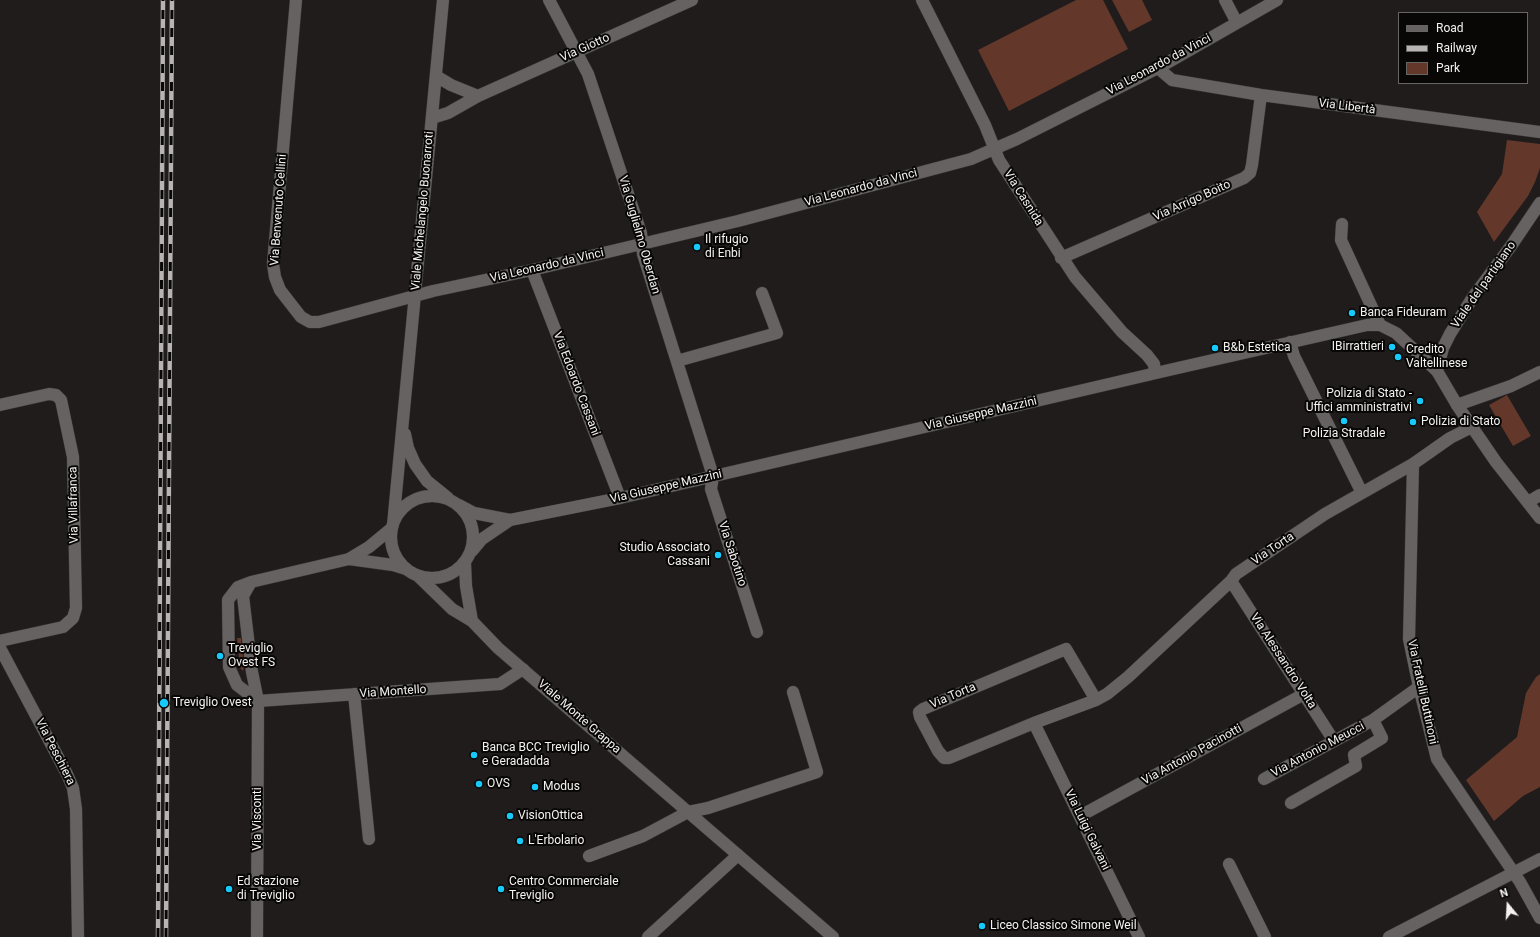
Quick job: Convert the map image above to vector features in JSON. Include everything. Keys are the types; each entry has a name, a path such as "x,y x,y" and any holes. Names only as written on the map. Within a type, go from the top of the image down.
{"street":[{"name":"Via Benvenuto Cellini","path":"296,0 274,277 280,290 301,318 310,322 319,322 415,297"},
{"name":"Viale Michelangelo Buonarroti","path":"392,526 444,0"},
{"name":"Via Guglielmo Oberdan","path":"549,0 588,74 641,233 643,254 713,476"},
{"name":"Via Giotto","path":"432,118 448,113 478,96 692,0"},
{"name":"Via Casnida","path":"922,0 985,125 999,160 1075,278 1122,332 1147,354 1154,364 1155,373"},
{"path":"1224,0 1237,23"},
{"name":"Via Leonardo da Vinci","path":"415,297 433,291 532,270 738,221 971,159 995,149 1158,68 1277,0"},
{"name":"Via Libertà","path":"1158,68 1172,80 1261,95 1540,132"},
{"path":"436,76 451,85 478,96"},
{"name":"Via Arrigo Boito","path":"1061,258 1244,178 1250,173 1252,165 1261,95"},
{"name":"Viale del partigiano","path":"1437,371 1443,348 1450,334 1473,297 1511,246 1540,203"},
{"path":"1342,224 1341,240 1380,325 1396,333 1437,371 1457,405 1496,462 1540,518"},
{"name":"Via Edoardo Cassani","path":"532,270 620,498"},
{"path":"677,361 777,333 762,292"},
{"name":"Via Giuseppe Mazzini","path":"454,502 474,513 510,520 620,498 1290,342 1367,325 1380,325"},
{"path":"1290,342 1294,356 1362,493"},
{"path":"1457,405 1511,386 1540,372"},
{"name":"Via Villafranca","path":"0,405 49,394 56,395 61,400 73,457 76,608 73,618 63,627 0,641"},
{"name":"Viale Michelangelo Buonarroti","path":"403,423 408,448 415,464 427,481 454,502"},
{"name":"Via Torta","path":"1096,700 1066,649 919,712 920,717 940,755 944,758 949,758 1034,723 1096,700 1107,694 1128,677 1231,581 1236,574 1325,514 1414,464 1450,438 1472,427"},
{"name":"Via Fratelli Buttinoni","path":"1414,464 1410,639 1419,687 1437,759 1538,912"},
{"name":"Via Sabotino","path":"713,476 711,489 757,632"},
{"path":"349,559 394,565 417,575 432,578 443,577 456,571 465,563 472,551 474,540 473,527 467,514 454,502 438,496 425,496 413,500 403,508 396,517 392,526 391,539 394,552 399,562 406,569"},
{"path":"1528,502 1540,496"},
{"name":"Via Giuseppe Mazzini","path":"472,551 482,539 510,520"},
{"path":"258,700 237,685 231,674 229,660 228,600 238,587 251,582 349,559 369,547 392,526"},
{"path":"465,563 466,586 472,621"},
{"name":"Viale Monte Grappa","path":"417,575 452,609 472,621 498,648 833,937"},
{"name":"Via Alessandro Volta","path":"1231,581 1334,741"},
{"name":"Via Visconti","path":"251,582 243,596 252,672 258,700 257,937"},
{"name":"Via Peschiera","path":"0,648 68,774 73,788 76,808 78,937"},
{"name":"Via Montello","path":"258,700 500,684 523,669"},
{"path":"231,674 239,678 246,677 252,672"},
{"name":"Via Antonio Meucci","path":"1264,779 1373,720 1419,687"},
{"path":"589,856 643,836 688,812 708,808 817,772 793,692"},
{"path":"354,694 369,839"},
{"name":"Via Antonio Pacinotti","path":"1080,816 1304,694"},
{"name":"Via Antonio Meucci","path":"1291,803 1356,766 1354,755 1382,738 1373,720"},
{"name":"Via Luigi Galvani","path":"1034,723 1139,937"},
{"path":"648,937 738,855"},
{"path":"1390,937 1540,858"},
{"path":"1229,864 1265,937"}],"green space":[{"path":"1076,0 1103,0 1128,49 1009,111 978,50"},
{"path":"1112,0 1142,0 1152,20 1129,32"},
{"path":"1507,140 1540,144 1540,168 1528,196 1494,242 1477,212 1502,174"},
{"path":"1507,395 1531,436 1513,446 1489,405"},
{"path":"237,638 241,638 244,667 243,671 240,668"},
{"path":"1540,674 1540,787 1523,796 1494,821 1466,780 1517,737 1526,693 1536,677"}],"railway":[{"path":"158,937 163,0"},
{"path":"166,937 172,0"}],"place":[{"name":"Il rifugio di Enbi","path":"697,247"},
{"name":"Banca Fideuram","path":"1352,313"},
{"name":"IBirrattieri","path":"1392,347"},
{"name":"B&b Estetica","path":"1215,348"},
{"name":"Credito Valtellinese","path":"1398,357"},
{"name":"Polizia di Stato - Uffici amministrativi","path":"1420,401"},
{"name":"Polizia Stradale","path":"1344,421"},
{"name":"Polizia di Stato","path":"1413,422"},
{"name":"Studio Associato Cassani","path":"718,555"},
{"name":"Treviglio Ovest FS","path":"220,656"},
{"name":"Treviglio Ovest","path":"164,703"},
{"name":"Banca BCC Treviglio e Geradadda","path":"474,755"},
{"name":"OVS","path":"479,784"},
{"name":"Modus","path":"535,787"},
{"name":"VisionOttica","path":"510,816"},
{"name":"L'Erbolario","path":"520,841"},
{"name":"Ed stazione di Treviglio","path":"229,889"},
{"name":"Centro Commerciale Treviglio","path":"501,889"},
{"name":"Liceo Classico Simone Weil","path":"982,926"}]}
